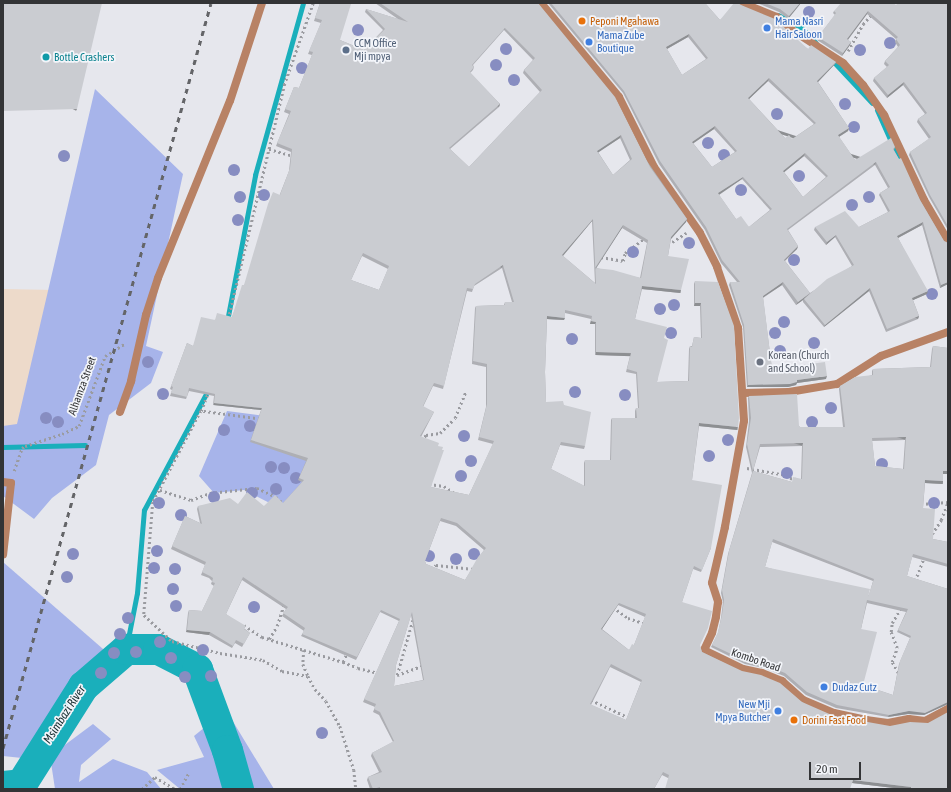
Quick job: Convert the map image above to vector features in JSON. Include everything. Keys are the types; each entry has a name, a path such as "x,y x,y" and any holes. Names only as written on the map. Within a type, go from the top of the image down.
{"street":[{"path":"120,412 131,381 146,315 158,278 230,101 262,3"},
{"name":"Kombo Road","path":"541,3 619,98 654,167 700,232 717,267 738,328 744,421 737,466 712,583 718,602 716,617 712,633 704,650 743,669 762,672 782,681 803,700 834,713 888,723 908,719 925,721 948,709"},
{"path":"742,3 778,17 797,33 843,62 863,85 884,115 924,200 948,241"},
{"path":"743,393 789,392 837,384 882,356 948,332"},
{"path":"3,555 7,483"}],"path":[{"path":"228,320 284,85 313,3"},
{"path":"843,62 862,24 872,13"},
{"path":"269,149 298,157"},
{"path":"661,242 672,242 689,232 700,232"},
{"path":"596,254 601,258 623,261 625,253 641,241 652,242"},
{"name":"Alhamza Street","path":"7,483 25,446 62,434 79,426 105,356 126,342 130,337"},
{"path":"209,388 201,411 153,502 144,615 172,641 220,653 263,660 282,671 308,676"},
{"path":"421,441 426,435 440,433 455,418 466,391"},
{"path":"201,411 266,419"},
{"path":"737,466 800,480"},
{"path":"425,483 444,486 462,497"},
{"path":"160,490 191,500 210,493 257,488 276,497 290,509"},
{"path":"917,504 948,502 931,538"},
{"path":"914,584 927,550"},
{"path":"429,573 436,566 478,570"},
{"path":"269,639 277,626 282,607 286,602"},
{"path":"608,604 628,618 649,625"},
{"path":"901,679 892,662 897,648 891,632 892,623 902,607"},
{"path":"397,674 414,615"},
{"path":"242,624 262,637 358,668 385,674"},
{"path":"343,662 348,649"},
{"path":"304,650 303,664 308,676 315,689 326,701 340,726 354,770 356,789"},
{"path":"391,674 397,674 423,665"},
{"path":"589,699 631,718"},
{"path":"180,789 189,772"},
{"path":"142,789 155,777 176,789"}],"shaded area":[{"path":"95,89 183,174 146,346 163,352 151,383 109,415 96,465 52,498 34,519 3,496 3,426 17,424"},
{"path":"3,289 55,290 15,452 3,452"},
{"path":"227,411 272,417 320,456 299,518 244,490 214,493 199,476"},
{"path":"3,562 118,662 22,758 3,756"},
{"path":"226,710 274,789 180,789 157,770 204,757 194,736"},
{"path":"93,724 111,739 81,765 79,782 113,759 147,772 161,789 55,789 50,756"}],"building":[{"name":"Bottle Crashers","path":"3,3 102,3 77,109 3,111"},
{"path":"320,3 351,4 340,40 364,50 385,29 366,9 408,22 380,3 538,3 615,97 650,167 687,219 671,237 668,256 689,259 681,290 642,286 635,319 667,327 664,338 668,340 657,382 689,381 690,346 692,347 694,337 702,338 701,303 695,303 695,281 718,282 734,326 739,418 738,427 699,423 692,480 722,485 711,548 702,570 694,566 682,602 712,611 708,628 700,645 702,652 742,671 761,675 780,683 802,702 834,716 890,726 910,722 928,723 948,712 948,789 911,789 911,787 853,780 850,789 665,789 669,775 663,772 654,789 380,789 380,787 373,789 368,777 382,772 372,753 394,741 380,712 374,709 376,704 364,699 400,619 381,610 357,657 302,634 305,628 283,613 288,607 243,577 226,614 246,626 244,629 250,633 244,644 236,640 233,646 210,632 187,630 189,610 202,611 215,583 212,582 213,578 202,572 206,562 172,546 185,516 202,524 198,506 230,498 238,504 247,492 264,506 275,495 283,503 304,480 299,478 308,458 251,440 262,408 214,403 215,394 189,388 187,397 171,393 173,387 171,386 187,343 193,346 201,317 215,320 217,313 232,317 242,285 244,285 268,204 273,192 280,195 290,168 292,149 277,143 291,111 285,109 294,87 299,88 313,52 309,51 322,20 315,18","holes":["505,28 535,58 524,70 542,90 469,167 449,148 500,104 470,72 474,67 472,65","621,135 632,159 613,175 597,151","593,219 596,284 562,255","623,225 648,240 641,278 613,270 595,268","363,253 389,266 379,290 351,280","503,265 514,302 505,302 505,305 476,306 473,361 487,364 487,404 479,437 494,441 469,495 431,487 444,450 442,450 443,447 438,446 439,443 420,436 434,412 423,406 434,383 444,386 467,288 473,289 475,284","565,310 592,316 591,321 596,322 596,352 631,353 627,369 637,372 639,408 636,408 637,418 612,418 611,460 585,460 585,486 551,469 561,442 585,446 591,412 564,405 563,401 546,402 545,372 547,316 565,318","441,518 457,523 486,548 478,557 465,580 426,564 425,561","619,603 646,614 634,645 632,644 629,650 601,629","412,612 424,680 394,686 396,665","611,664 642,680 626,720 590,704"]},
{"path":"551,3 705,3 720,20 734,3 738,3 775,19 808,49 811,45 836,62 817,81 849,128 838,135 855,160 891,138 895,147 893,149 899,159 901,158 920,200 944,241 948,243 948,282 941,285 923,222 897,236 928,291 912,298 919,316 887,329 870,288 825,325 804,299 827,279 854,265 836,235 827,242 815,227 845,211 859,227 890,211 880,193 890,187 876,162 787,229 798,246 784,260 810,293 798,302 783,282 763,296 772,369 825,362 827,376 797,380 797,382 790,384 748,385 744,325 730,282 740,282 722,260 706,227 660,161 624,91","holes":["689,34 708,58 682,75 666,47","769,78 816,123 792,139 789,135 785,138 748,98","715,126 737,151 712,167 692,142","805,153 828,176 803,197 783,171","743,177 772,209 749,227 741,216 736,219 718,193"]},
{"path":"765,3 800,3 789,16 780,9"},
{"path":"841,3 893,3 896,5 898,3 948,3 948,226 930,195 910,152 931,137 918,119 927,113 904,82 888,95 874,78 889,65 885,61 900,45 896,39 898,37 868,11 847,39 851,42 843,53 818,37 836,13 834,11"},
{"path":"933,346 948,348 948,471 943,471 943,481 925,480 923,508 935,509 933,539 948,542 948,564 913,554 907,576 948,589 948,702 925,713 909,711 889,715 837,705 807,692 785,673 765,665 746,661 712,645 718,632 722,615 724,600 722,590 729,551 753,471 747,444 751,418 749,396 797,394 800,427 845,427 840,386 855,377 873,375 873,369 931,367","holes":["906,437 904,469 875,466 872,438","803,443 802,479 793,477 792,482 753,471 760,444","773,539 874,579 868,597 870,589 765,567","867,600 908,609 898,630 911,636 900,661 893,695 863,685 877,632 861,629"]}],"waterway":[{"path":"227,321 255,175 303,3"},
{"path":"778,15 801,27 816,43"},
{"path":"831,59 872,103"},
{"path":"877,110 901,164"},
{"path":"126,649 137,593 144,510 208,390"},
{"path":"3,447 85,445"},
{"name":"Msimbazi River","path":"3,786 21,784 83,686 126,649 158,649 197,669 227,750 238,789"}],"railway":[{"path":"3,748 211,3"}],"place":[{"name":"Peponi Mgahawa","path":"582,21"},
{"name":"Mama Nasri Hair Saloon","path":"767,28"},
{"name":"Mama Zube Boutique","path":"589,42"},
{"name":"CCM Office Mji mpya","path":"346,50"},
{"name":"Bottle Crashers","path":"46,57"},
{"name":"Korean (Church and School)","path":"760,362"},
{"name":"Dudaz Cutz","path":"824,687"},
{"name":"New Mji Mpya Butcher","path":"778,711"},
{"name":"Dorini Fast Food","path":"794,720"}]}
